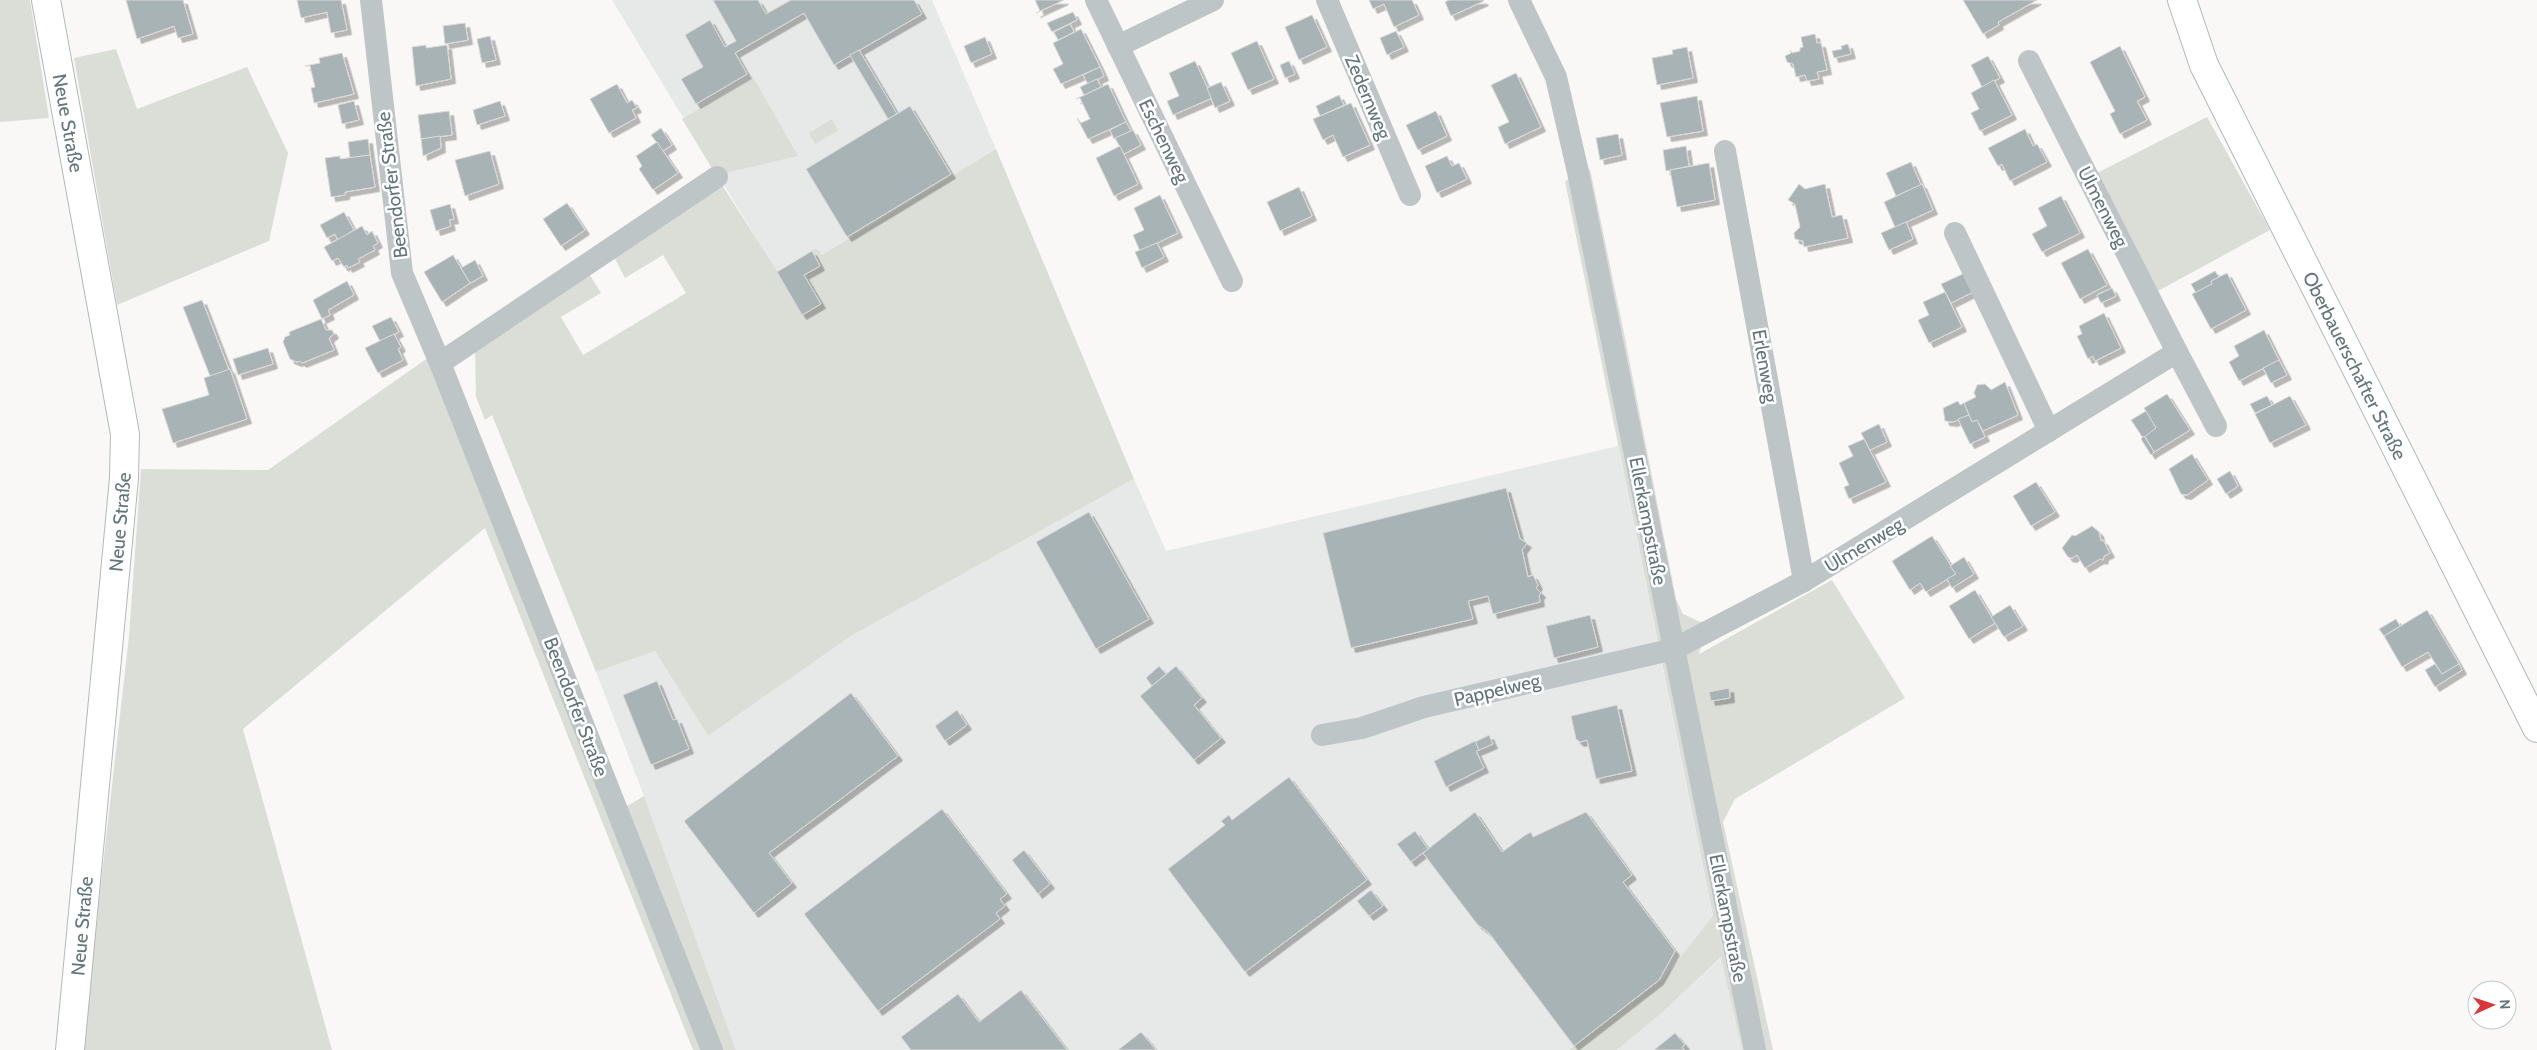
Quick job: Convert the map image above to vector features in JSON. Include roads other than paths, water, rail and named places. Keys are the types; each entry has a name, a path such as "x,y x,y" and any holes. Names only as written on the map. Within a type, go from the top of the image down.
{"street":[{"name":"Neue Straße","path":"46,0 125,434 124,478 70,1050"},
{"name":"Beendorfer Straße","path":"371,0 402,273 440,363 712,1050"},
{"name":"Eschenweg","path":"1096,0 1232,281"},
{"path":"1118,46 1213,0"},
{"name":"Zedernweg","path":"1327,0 1410,195"},
{"name":"Ellerkampstraße","path":"1519,0 1556,77 1578,172 1755,1050"},
{"name":"Oberbauerschafter Straße","path":"2182,0 2204,64 2537,728"},
{"name":"Ulmenweg","path":"2029,61 2216,426"},
{"name":"Erlenweg","path":"1725,151 1804,581"},
{"path":"440,363 717,177"},
{"path":"1955,234 2049,431"},
{"name":"Ulmenweg","path":"1674,650 1804,581 2177,352"},
{"name":"Pappelweg","path":"1322,735 1362,728 1424,707 1674,650"}]}
